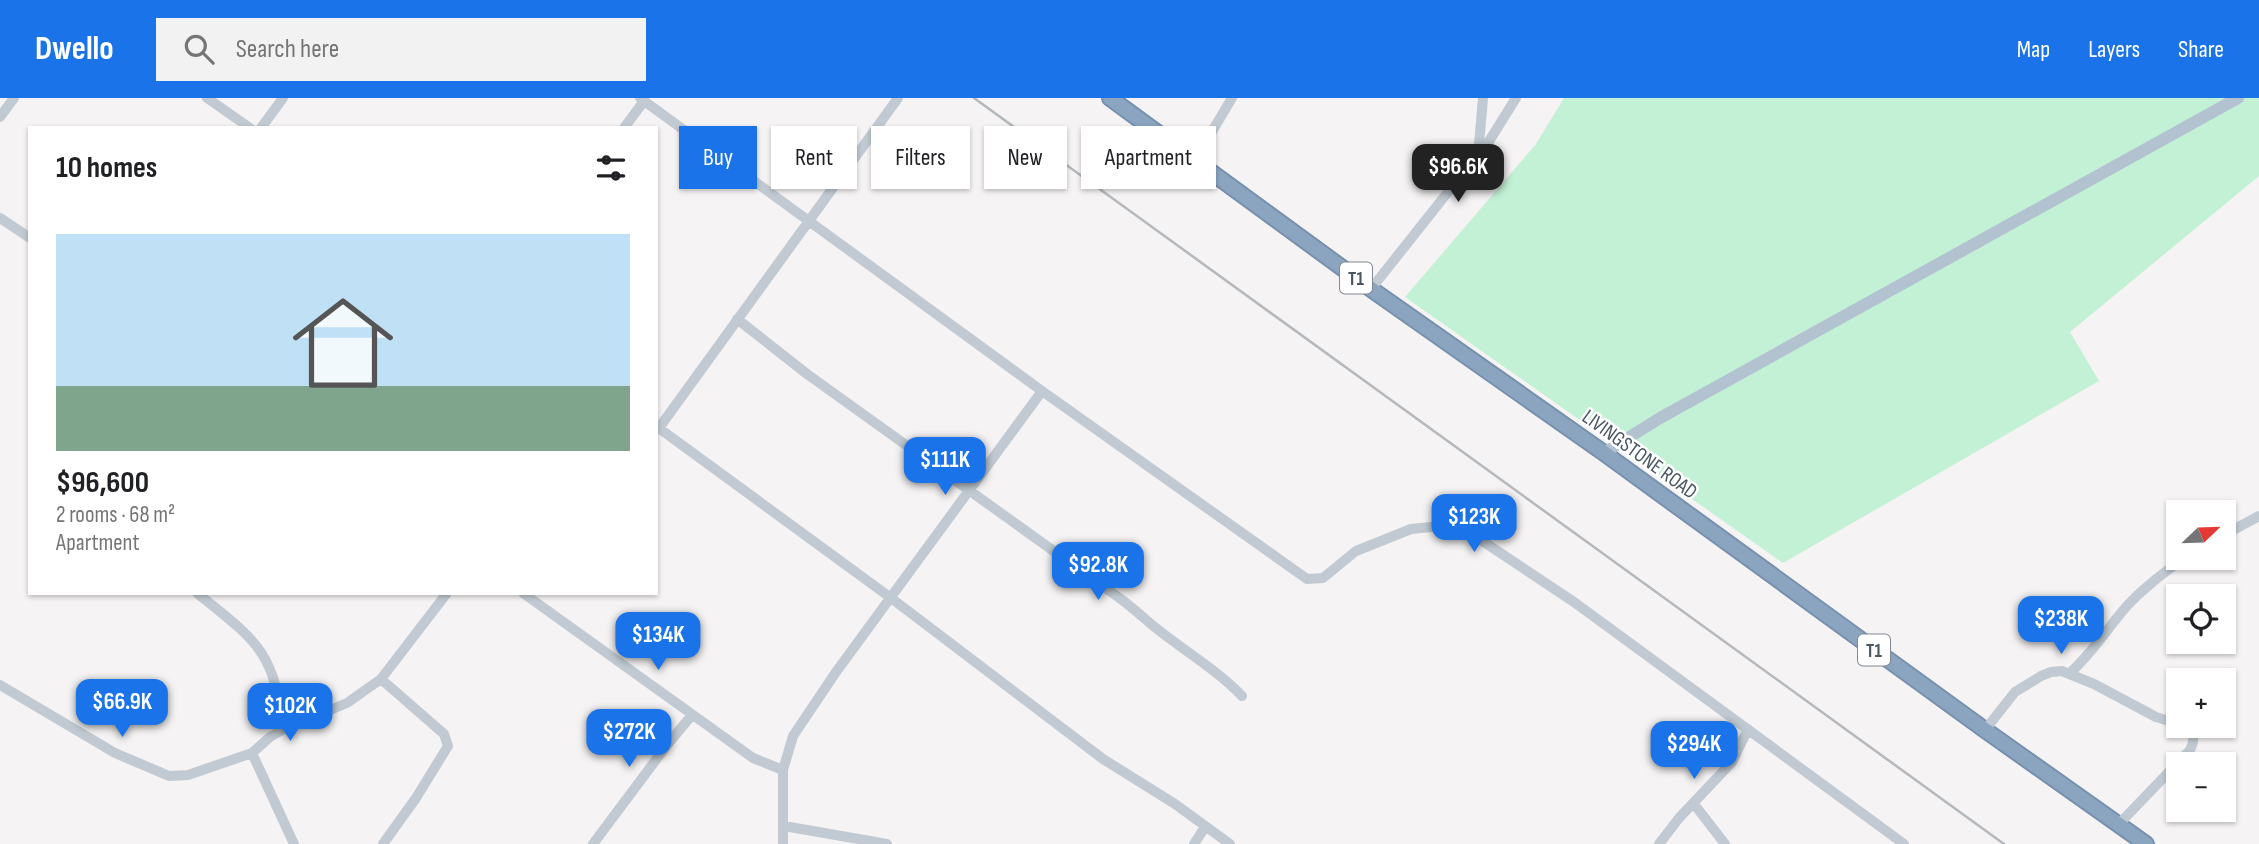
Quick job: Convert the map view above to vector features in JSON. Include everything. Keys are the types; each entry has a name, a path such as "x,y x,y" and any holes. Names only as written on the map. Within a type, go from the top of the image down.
{"highway":[{"name":"LIVINGSTONE ROAD","path":"1110,98 1148,126"},
{"name":"LIVINGSTONE ROAD","path":"1216,175 2146,844"}],"main road":[{"path":"1604,453 1660,418 2238,98"}],"street":[{"path":"0,117 14,98"},
{"path":"207,98 247,126"},
{"path":"262,126 283,98"},
{"path":"898,98 658,427 891,598 1103,759 1175,804 1230,844"},
{"path":"1215,126 1231,98"},
{"path":"1478,158 1483,98"},
{"path":"1371,289 1478,158 1516,98"},
{"path":"625,126 642,99 1042,391 1307,579 1323,578 1356,551 1411,529 1451,525 1481,540 1574,602 1904,844"},
{"path":"0,218 28,237"},
{"path":"737,319 807,374 1132,606 1242,696"},
{"path":"783,844 783,770 793,736 836,672 1042,391"},
{"path":"2236,528 2259,516"},
{"path":"2070,673 2101,641 2126,608 2169,570"},
{"path":"199,595 251,638 265,656 279,694 282,730"},
{"path":"0,685 115,753 169,776 188,775 252,753 282,730 347,703 381,679 445,595"},
{"path":"526,595 753,758 783,770"},
{"path":"1985,730 2015,692 2051,672 2070,673 2166,720"},
{"path":"381,679 444,734 448,746 383,844"},
{"path":"593,844 667,744 692,715"},
{"path":"1659,844 1679,818 1732,762 1748,729"},
{"path":"2119,824 2190,750 2194,738"},
{"path":"252,753 294,844"},
{"path":"1693,804 1725,844"},
{"path":"784,826 887,844"},
{"path":"1194,844 1205,827"}],"green space":[{"path":"1564,98 2259,98 2259,176 2070,332 2099,381 1783,563 1405,297 1536,144"}],"railway":[{"path":"974,98 2004,844"}]}
